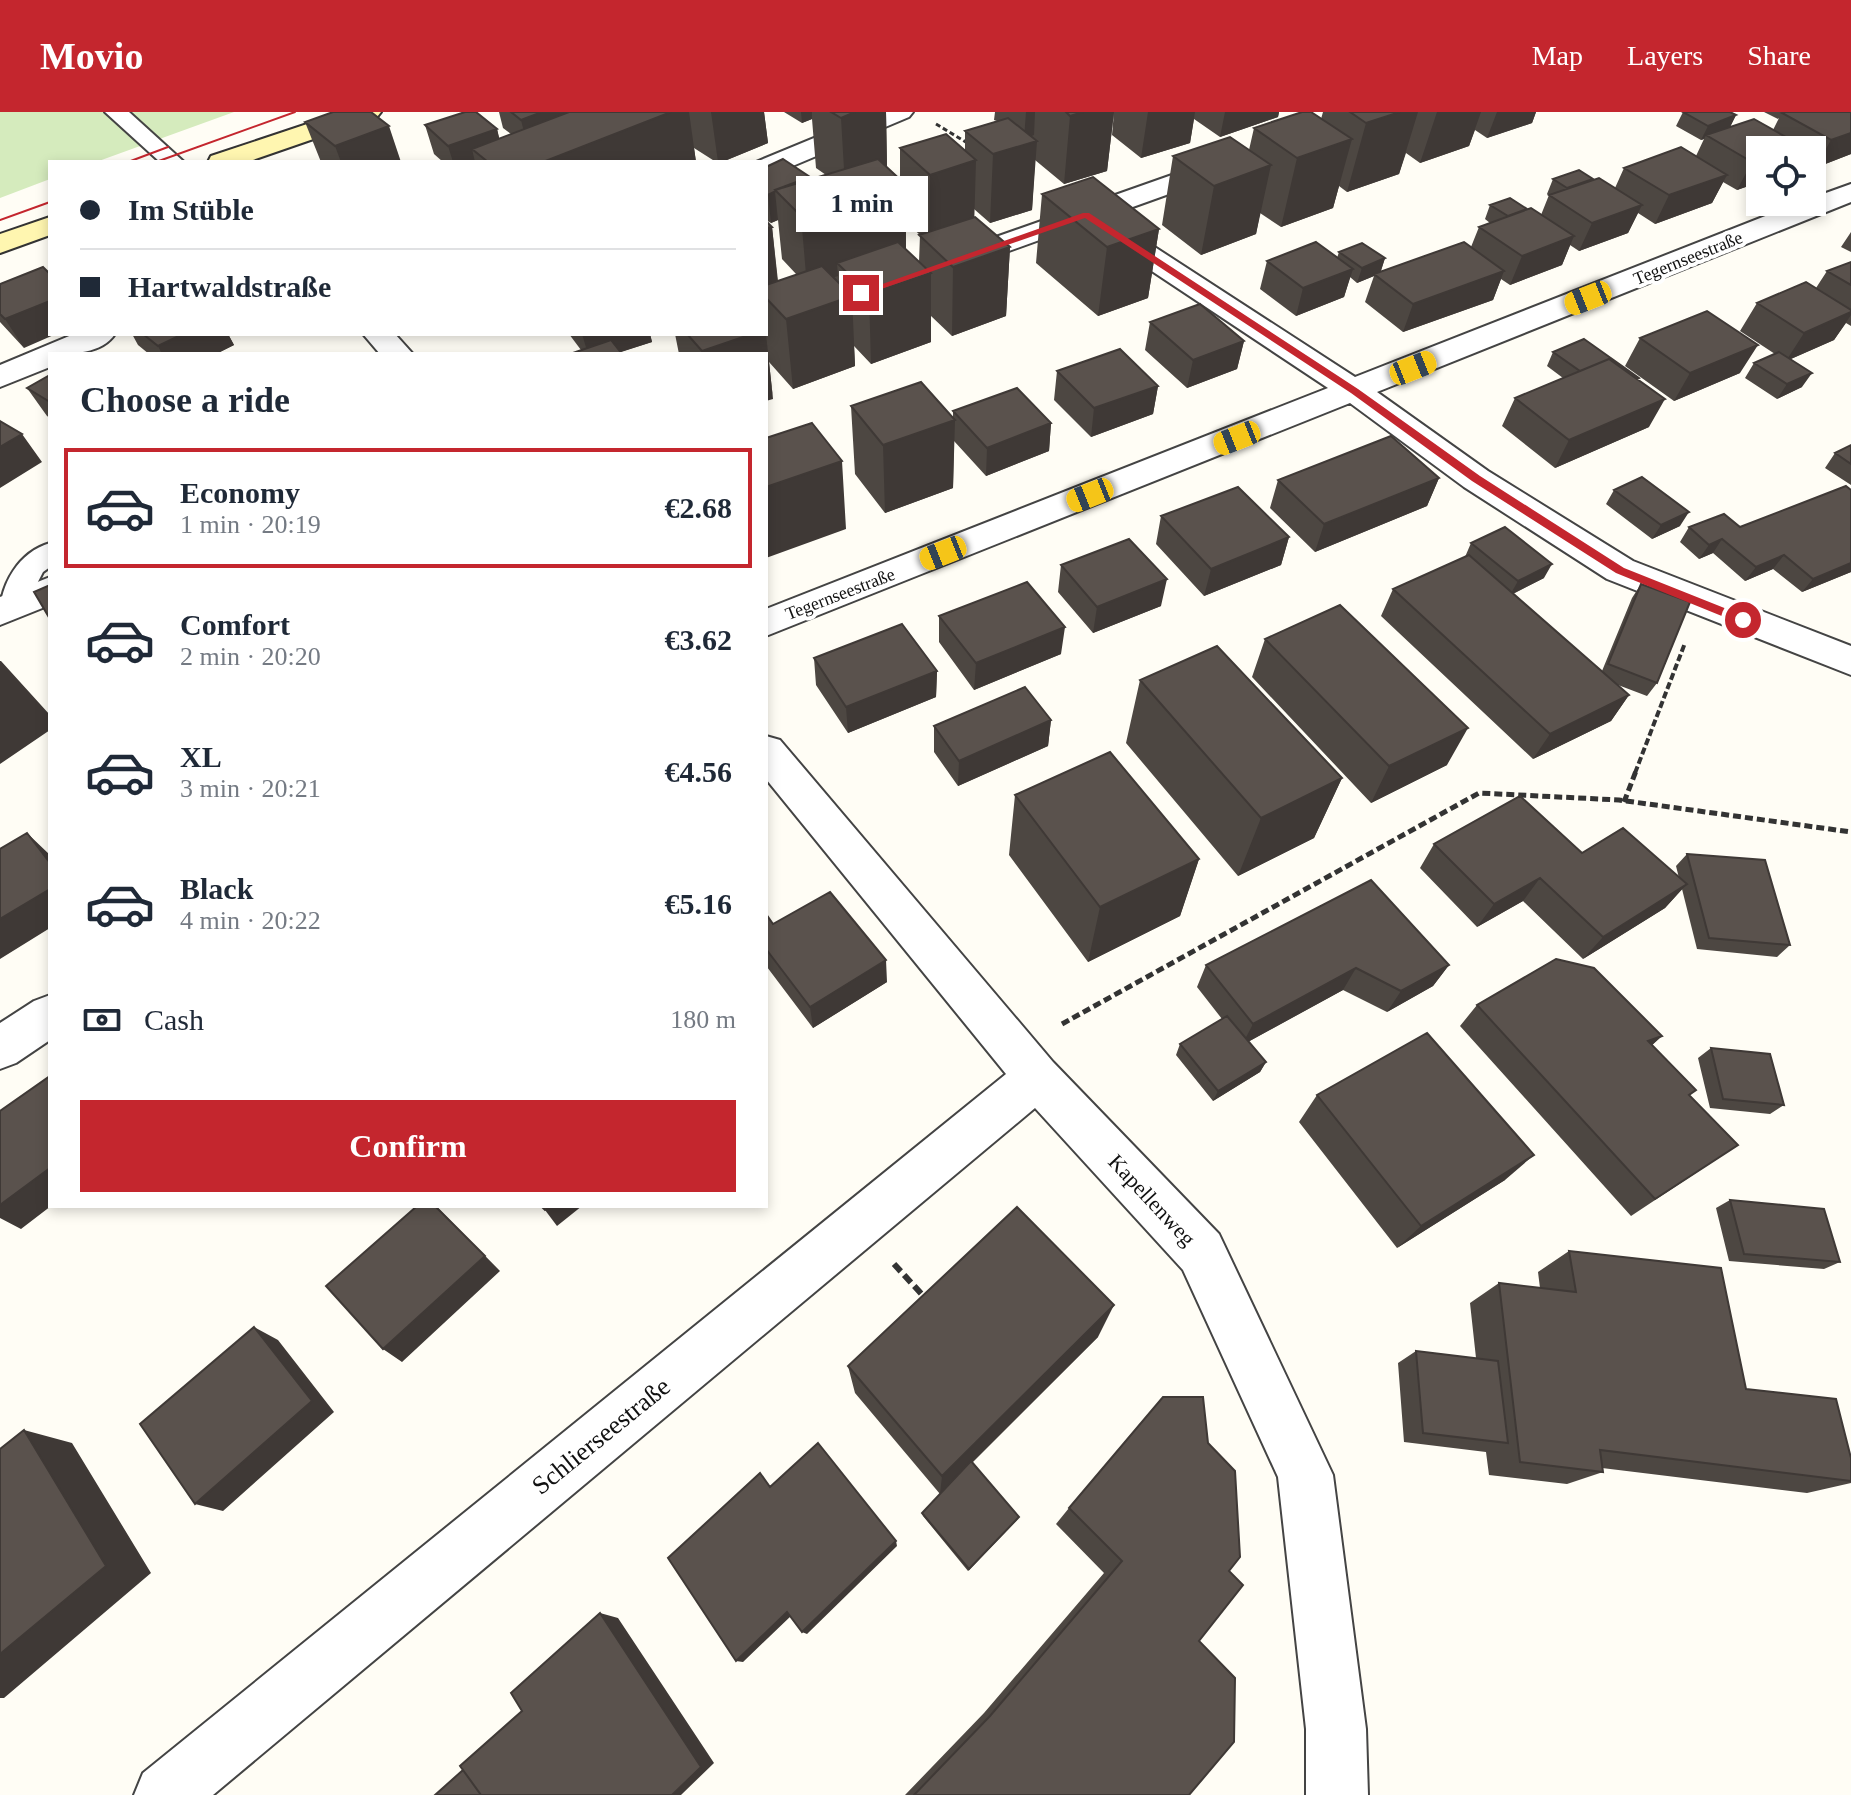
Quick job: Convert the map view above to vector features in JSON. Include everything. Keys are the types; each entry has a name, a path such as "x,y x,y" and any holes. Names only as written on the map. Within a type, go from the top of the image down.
{"main road":[{"path":"227,160 368,112"},
{"path":"0,244 48,226"}],"street":[{"path":"768,166 900,112"},
{"path":"923,271 1242,159"},
{"name":"Tegernseestraße","path":"768,622 1851,192"},
{"path":"1086,215 1354,391 1476,479 1620,570 1851,661"},
{"path":"59,352 95,336"},
{"path":"380,336 395,352"},
{"path":"0,377 48,357"},
{"path":"5,610 48,591"},
{"name":"Kapellenweg","path":"768,753 1026,1064 1201,1252 1305,1475 1336,1729 1337,1795"},
{"path":"0,1048 48,1016"},
{"name":"Schlierseestraße","path":"165,1795 1026,1064"}],"lane":[{"path":"116,112 171,160"},
{"path":"5,610 32,565 48,554"}],"path":[{"path":"957,137 970,144"},
{"path":"1624,802 1701,603"},
{"path":"1026,1064 1317,881 1479,793 1536,793 1624,802 1851,832"},
{"path":"896,1267 939,1313"}],"green space":[{"path":"0,112 234,112 102,160 48,160 48,180 0,198"}],"building":[{"path":"333,112 371,112 389,126 335,146 305,122"},
{"path":"465,112 476,112 497,129 448,146 425,125"},
{"path":"511,112 542,112 521,120"},
{"path":"569,112 671,112 548,160 486,160 472,149"},
{"path":"831,112 855,112 841,118"},
{"path":"1302,112 1311,112 1352,139 1297,158 1254,128"},
{"path":"1350,112 1400,112 1366,123"},
{"path":"1683,112 1730,112 1736,115 1708,126"},
{"path":"1851,112 1851,133 1831,140 1782,113"},
{"path":"1008,118 1037,141 993,154 965,131"},
{"path":"1754,119 1784,136 1746,136 1746,158 1706,135"},
{"path":"946,134 976,160 930,175 900,148"},
{"path":"1230,137 1271,165 1214,186 1173,156"},
{"path":"1681,147 1727,175 1669,195 1624,168"},
{"path":"783,159 810,177 768,195 768,166"},
{"path":"878,159 905,184 801,216 775,190"},
{"path":"1579,170 1593,179 1567,188 1553,179"},
{"path":"1093,177 1159,229 1107,247 1042,194"},
{"path":"1599,178 1642,205 1592,223 1549,195"},
{"path":"1510,198 1527,209 1508,216 1490,205"},
{"path":"1531,208 1574,236 1522,256 1479,227"},
{"path":"975,217 1010,247 953,267 919,235"},
{"path":"898,242 931,273 869,294 837,263"},
{"path":"1316,242 1353,269 1303,288 1267,261"},
{"path":"1464,242 1504,271 1413,304 1374,274"},
{"path":"1362,243 1385,258 1362,268 1339,252"},
{"path":"1851,262 1851,285 1827,271"},
{"path":"822,266 852,296 786,319 768,300 768,284"},
{"path":"43,267 48,272 48,302 5,319 0,314 0,284"},
{"path":"1806,282 1851,312 1804,333 1757,303"},
{"path":"1200,304 1244,341 1193,360 1150,322"},
{"path":"1707,311 1758,345 1690,373 1640,338"},
{"path":"146,336 179,336 158,346"},
{"path":"689,336 746,336 702,351"},
{"path":"1584,339 1639,378 1609,359 1580,371 1553,352"},
{"path":"611,340 620,352 576,352"},
{"path":"1120,349 1158,386 1094,408 1057,371"},
{"path":"1779,352 1812,373 1787,384 1754,363"},
{"path":"1609,359 1665,399 1569,440 1515,398"},
{"path":"48,376 48,401 27,388"},
{"path":"921,382 955,420 883,445 851,406"},
{"path":"1017,388 1051,423 987,448 953,411"},
{"path":"0,421 22,434 0,447"},
{"path":"812,423 842,461 768,486 768,437"},
{"path":"1391,436 1439,478 1324,524 1278,480"},
{"path":"1851,445 1851,464 1835,453"},
{"path":"1642,477 1689,512 1661,525 1614,490"},
{"path":"1846,486 1851,490 1851,563 1813,579 1784,555 1756,567 1722,539 1709,545 1689,527 1724,514 1740,527"},
{"path":"1238,487 1289,537 1211,569 1161,516"},
{"path":"1505,527 1552,564 1518,581 1471,543"},
{"path":"1129,539 1167,579 1097,607 1061,565"},
{"path":"1469,555 1629,695 1550,734 1393,589"},
{"path":"1027,582 1065,627 976,663 939,616"},
{"path":"1641,584 1690,602 1657,683 1608,664"},
{"path":"48,586 48,616 34,592"},
{"path":"1340,605 1468,728 1389,766 1265,639"},
{"path":"902,624 937,671 846,707 814,658"},
{"path":"1217,646 1342,778 1261,818 1140,680"},
{"path":"1025,687 1051,720 959,761 934,726"},
{"path":"1110,752 1199,859 1100,907 1015,795"},
{"path":"1520,796 1582,853 1623,828 1687,884 1603,937 1540,878 1494,904 1434,844"},
{"path":"27,833 48,860 48,890 0,919 0,849"},
{"path":"1687,854 1765,860 1790,945 1709,938"},
{"path":"1371,880 1449,965 1401,991 1356,968 1253,1024 1206,965"},
{"path":"830,892 886,960 810,1007 768,952 768,917 773,924"},
{"path":"1556,959 1594,968 1662,1036 1648,1041 1696,1090 1689,1095 1738,1145 1655,1199 1477,1005"},
{"path":"1227,1016 1266,1062 1218,1091 1180,1044"},
{"path":"1427,1033 1534,1155 1421,1226 1317,1095"},
{"path":"1711,1048 1770,1054 1784,1105 1723,1099"},
{"path":"48,1077 48,1169 0,1205 0,1111"},
{"path":"1730,1200 1824,1209 1840,1262 1744,1254"},
{"path":"1017,1207 1114,1305 942,1476 848,1366"},
{"path":"415,1208 437,1208 485,1256 383,1349 326,1286"},
{"path":"1569,1251 1721,1268 1746,1389 1836,1399 1851,1458 1851,1481 1600,1450 1603,1472 1520,1462 1499,1283 1576,1292"},
{"path":"254,1327 312,1401 195,1504 140,1424"},
{"path":"1416,1351 1498,1361 1508,1443 1423,1433"},
{"path":"1163,1397 1203,1397 1208,1443 1235,1471 1240,1557 1229,1571 1243,1585 1199,1641 1235,1678 1234,1742 1189,1795 914,1795 990,1716 1122,1561 1069,1508"},
{"path":"24,1430 106,1566 0,1654 0,1449"},
{"path":"818,1443 896,1541 802,1632 787,1612 736,1661 668,1558 760,1473 770,1487"},
{"path":"971,1461 1019,1517 969,1569 922,1513"},
{"path":"600,1613 701,1767 672,1795 481,1795 460,1766 522,1711 511,1693"},
{"path":"463,1770 481,1795 435,1795"}],"tram line":[{"path":"162,160 295,112"},
{"path":"133,160 168,147"},
{"path":"0,220 48,203"}],"route":[{"path":"861,293 1086,215 1354,391 1476,479 1620,570 1743,620"}]}
